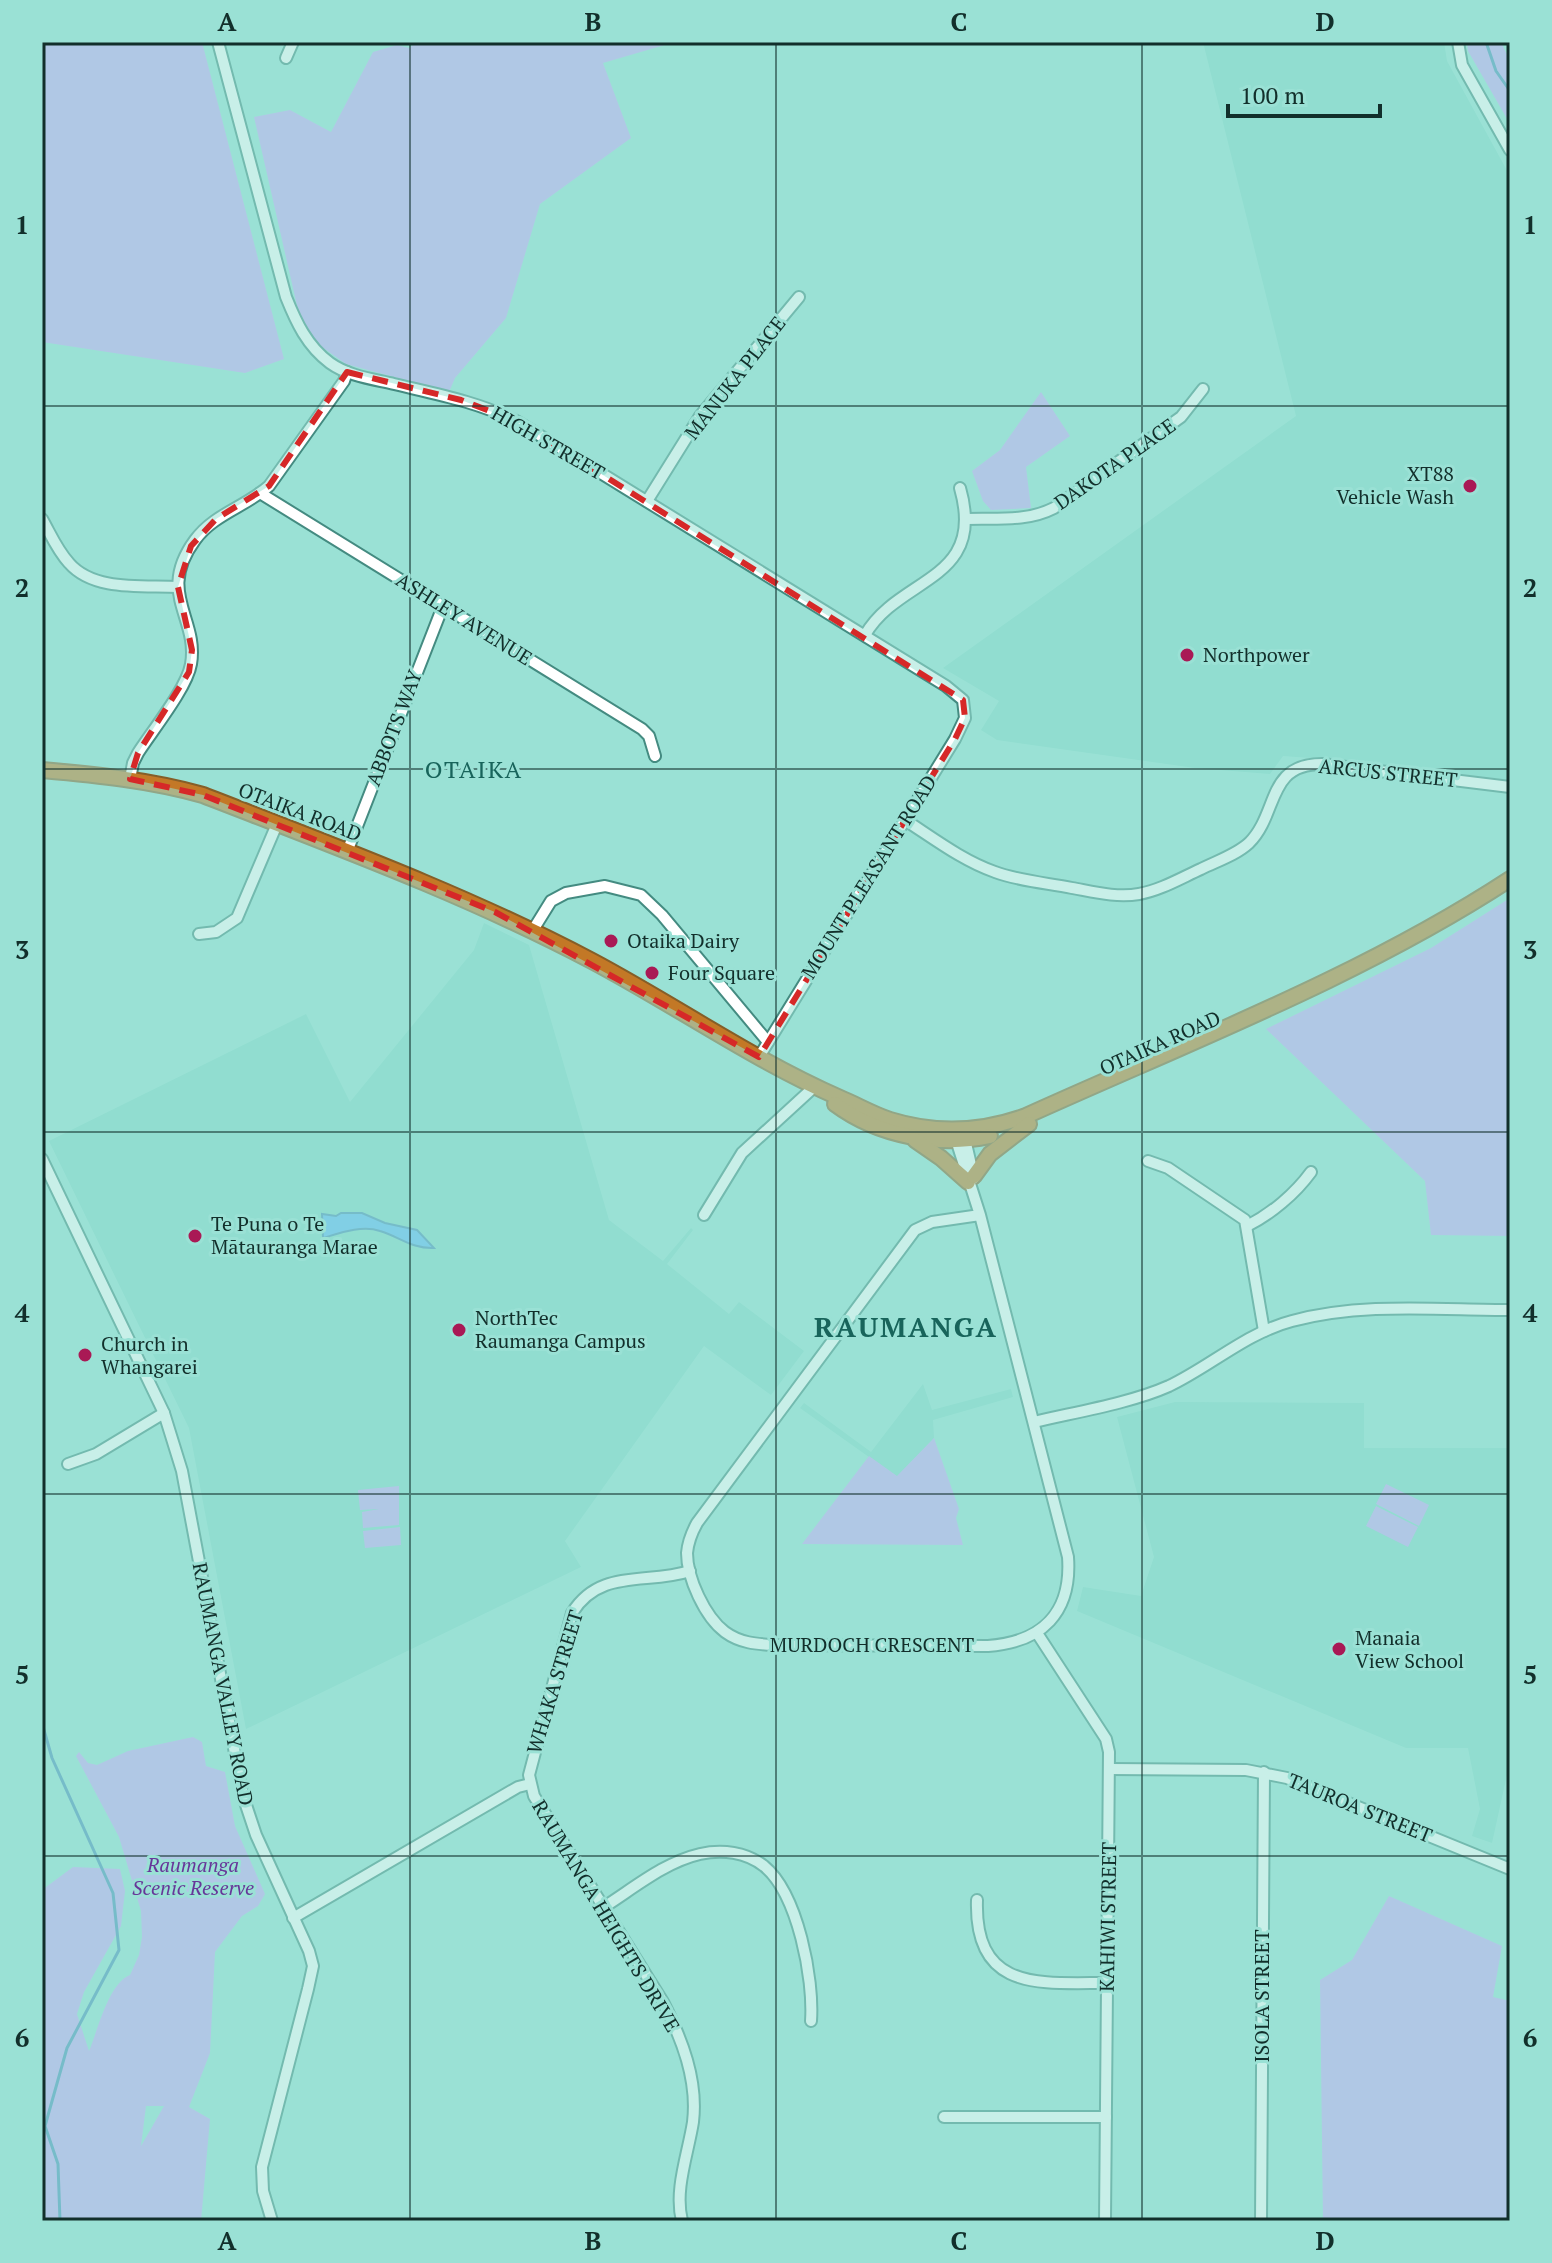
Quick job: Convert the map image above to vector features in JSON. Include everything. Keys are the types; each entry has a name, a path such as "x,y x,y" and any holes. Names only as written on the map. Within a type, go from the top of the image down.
{"highway":[{"name":"OTAIKA ROAD","path":"42,770 130,779 203,795 277,824 533,930 814,1087 888,1119 962,1137 1026,1116 1180,1047 1419,934 1510,879"},
{"name":"OTAIKA ROAD","path":"814,1087 838,1107 862,1120 909,1136 994,1135 1029,1124 1342,981 1429,938 1510,889"},
{"path":"909,1136 972,1184 990,1154 1029,1124"}],"street":[{"name":"HIGH STREET","path":"218,42 286,297 308,342 327,361 347,372 461,400 504,414 959,695"},
{"path":"286,58 293,42"},
{"path":"1458,42 1462,65 1510,150"},
{"name":"MANUKA PLACE","path":"647,501 700,416 799,297"},
{"path":"130,779 138,753 189,672 192,650 178,587 182,565 201,532 216,519 260,493 281,471 344,381 347,372"},
{"name":"DAKOTA PLACE","path":"966,519 1033,517 1054,508 1181,417 1203,389"},
{"path":"865,635 880,616 949,563 962,539 966,519 960,488"},
{"name":"ASHLEY AVENUE","path":"260,493 642,729 649,736 655,756"},
{"path":"42,519 66,560 89,578 112,583 178,587"},
{"name":"ABBOTS WAY","path":"347,852 443,606"},
{"name":"MOUNT PLEASANT ROAD","path":"759,1057 962,726 965,712 959,695"},
{"name":"ARCUS STREET","path":"905,820 970,860 998,873 1104,893 1132,895 1175,881 1247,845 1261,827 1279,785 1288,773 1301,766 1322,764 1510,787"},
{"path":"199,934 216,932 237,918 277,824"},
{"path":"533,930 551,901 566,893 605,886 641,895 662,915 768,1042"},
{"path":"704,1215 742,1153 814,1087"},
{"path":"962,1137 1069,1565 1068,1584 1059,1611 1037,1633"},
{"name":"RAUMANGA VALLEY ROAD","path":"42,1159 164,1413 182,1471 243,1796 256,1835 313,1966 265,2153 262,2180 272,2221"},
{"path":"1148,1161 1168,1168 1240,1214 1247,1226 1264,1331"},
{"path":"1247,1226 1282,1202 1302,1185 1311,1172"},
{"name":"MURDOCH CRESCENT","path":"980,1215 932,1222 915,1230 697,1523 687,1552 690,1571 703,1603 717,1625 734,1637 755,1644 988,1646 1018,1642 1037,1633"},
{"path":"1034,1422 1166,1387 1264,1331 1292,1321 1342,1312 1510,1310"},
{"path":"68,1464 96,1454 164,1413"},
{"name":"WHAKA STREET","path":"530,1784 529,1768 572,1613 579,1601 586,1593 608,1583 690,1571"},
{"name":"KAHIWI STREET","path":"1037,1633 1106,1739 1110,1769 1105,2221"},
{"name":"TAUROA STREET","path":"1110,1769 1264,1772 1287,1778 1510,1869"},
{"name":"ISOLA STREET","path":"1261,2221 1264,1772"},
{"name":"RAUMANGA HEIGHTS DRIVE","path":"293,1918 426,1838 518,1787 530,1784 534,1796 663,2002 680,2037 692,2084 693,2119 680,2197 682,2221"},
{"path":"604,1907 687,1858 720,1852 746,1856 756,1861 781,1886 796,1923 812,1997 811,2021"},
{"path":"977,1900 979,1935 989,1955 1005,1971 1034,1983 1107,1983"},
{"path":"944,2117 1106,2117"}],"highlighted area":[{"path":"347,372 461,400 518,422 963,700 965,718 955,739 759,1057 495,912 203,795 130,779 138,753 189,672 192,650 178,587 191,546 216,519 269,486"}],"shaded area":[{"path":"1203,42 1444,42 1447,61 1510,176 1510,780 1283,756 1270,774 1195,768 997,740 981,730 999,701 943,668 1296,416"},
{"name":"NorthTec Raumanga Campus","path":"484,923 529,945 609,1220 663,1261 691,1228 693,1230 667,1264 729,1314 739,1302 804,1351 771,1395 704,1346 565,1541 581,1567 246,1729 189,1428 49,1141 306,1014 350,1102 474,950"},
{"path":"923,1384 932,1410 1011,1389 1013,1397 933,1420 934,1438 897,1477 800,1408 804,1403 871,1452"},
{"name":"Manaia View School","path":"1175,1402 1364,1403 1364,1448 1510,1448 1510,1761 1492,1843 1472,1836 1480,1809 1468,1748 1406,1748 1077,1611 1083,1587 1141,1596 1154,1557 1117,1417"}],"green space":[{"path":"42,42 202,42 284,359 245,373 42,342"},
{"path":"417,42 675,42 603,63 631,138 540,204 506,318 455,378 449,392 346,364 312,340 298,310 254,117 290,110 331,132 373,52 397,45 409,48"},
{"path":"1467,42 1501,42 1510,61 1510,124 1468,51"},
{"path":"1041,392 1070,436 1026,467 1031,508 991,510 983,501 972,471 1000,450"},
{"path":"1510,898 1510,1236 1431,1235 1425,1181 1266,1029 1431,948"},
{"path":"934,1438 959,1509 956,1518 963,1545 802,1544 869,1456 897,1476"},
{"path":"1386,1484 1429,1505 1419,1526 1376,1504"},
{"path":"399,1486 399,1525 363,1528 362,1512 379,1509 360,1510 358,1490"},
{"path":"1376,1506 1418,1527 1408,1547 1366,1526"},
{"path":"400,1527 401,1545 365,1548 363,1531"},
{"name":"Raumanga Scenic Reserve","path":"193,1737 202,1742 206,1766 225,1772 235,1826 265,1894 258,1906 242,1916 215,1952 210,2053 189,2107 210,2119 201,2221 42,2221 42,1890 73,1867 120,1869 125,1891 121,1926 84,1992 77,2014 89,2051 110,1997 122,1980 130,1975 139,1955 141,1911 119,1837 76,1756 79,1752 88,1763 97,1765 128,1751","holes":["146,2106 164,2106 141,2146"]},
{"path":"1389,1896 1502,1946 1493,1997 1510,2001 1510,2221 1323,2221 1320,1980 1352,1960"}],"water":[{"path":"341,1213 362,1213 385,1223 417,1230 434,1248 413,1245 373,1229 351,1230 323,1238 322,1214 336,1216"}],"waterway":[{"path":"1486,42 1496,71 1510,91"},
{"path":"42,1723 52,1758 113,1893 119,1950 67,2048 45,2126 58,2164 60,2221"}],"place":[{"name":"XT88 Vehicle Wash","path":"1470,486"},
{"name":"Northpower","path":"1187,655"},
{"name":"Otaika Dairy","path":"611,941"},
{"name":"Four Square","path":"652,973"},
{"name":"Te Puna o Te Mātauranga Marae","path":"195,1236"},
{"name":"NorthTec Raumanga Campus","path":"459,1330"},
{"name":"Church in Whangarei","path":"85,1355"},
{"name":"Manaia View School","path":"1339,1649"}],"district":[{"name":"OTAIKA","path":"474,770"},
{"name":"RAUMANGA","path":"906,1327"}]}
